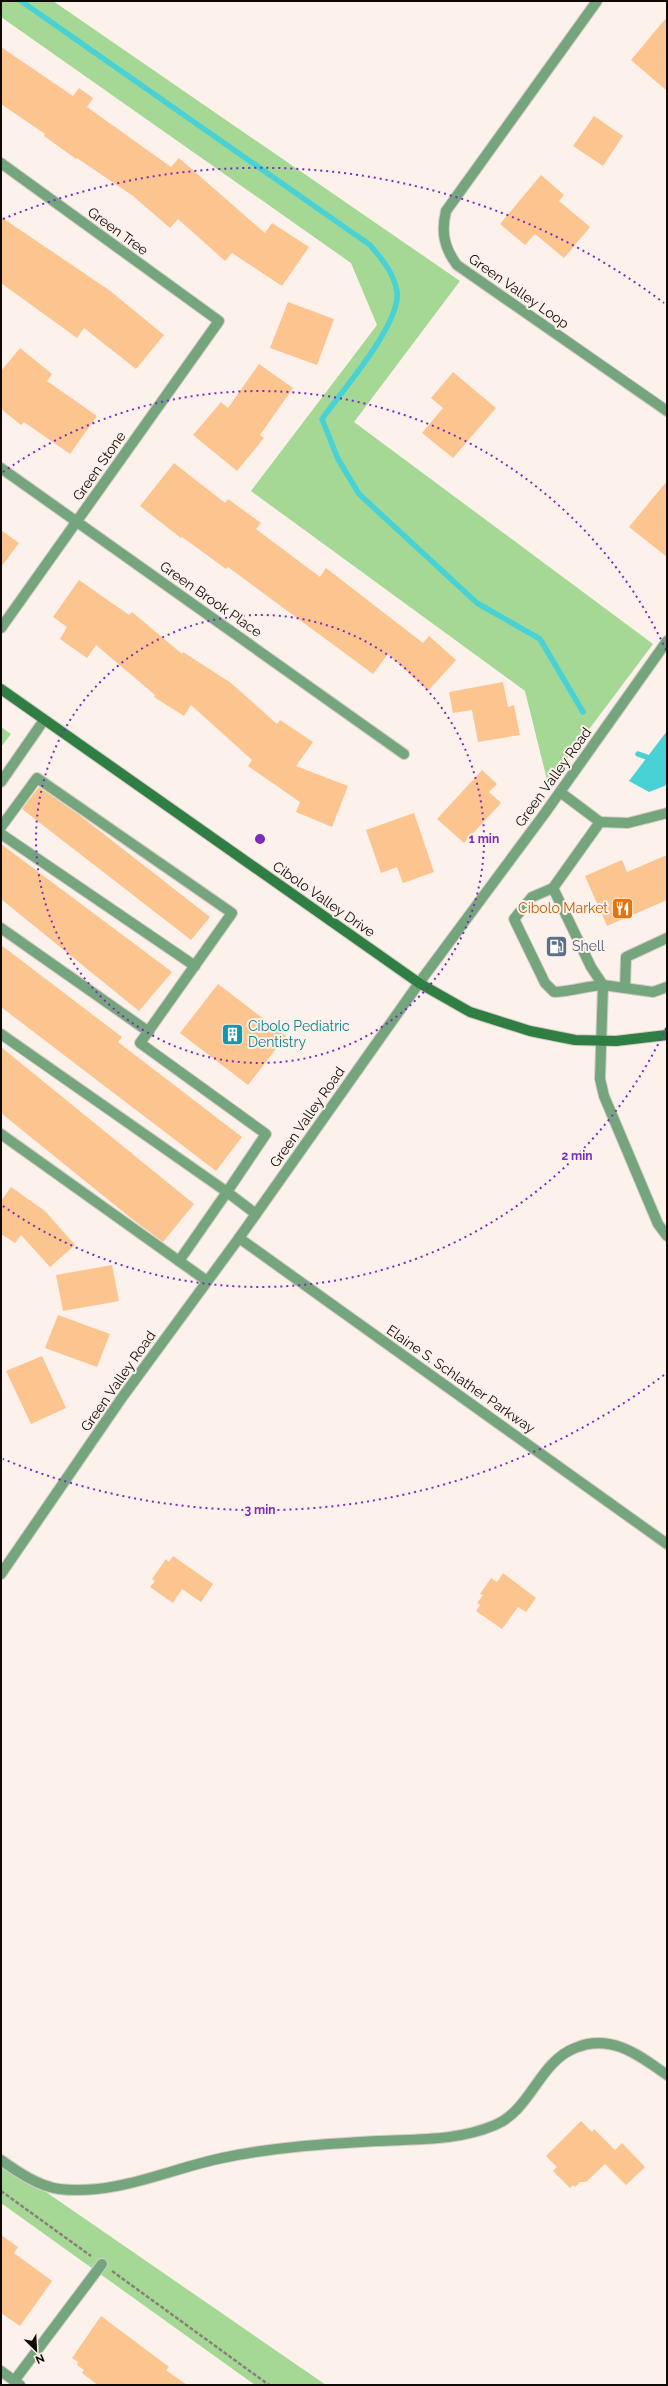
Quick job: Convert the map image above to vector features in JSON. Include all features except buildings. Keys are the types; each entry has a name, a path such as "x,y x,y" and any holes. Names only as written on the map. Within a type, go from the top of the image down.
{"main road":[{"name":"Cibolo Valley Drive","path":"1,689 419,983 470,1012 530,1031 575,1040 667,1036"}],"street":[{"name":"Green Valley Loop","path":"597,1 446,211 443,225 444,242 449,254 457,265 667,411"},
{"name":"Green Tree","path":"1,164 219,321"},
{"name":"Green Stone","path":"1,628 219,321"},
{"name":"Green Brook Place","path":"1,468 404,754"},
{"name":"Green Valley Road","path":"1,1574 121,1399 256,1214 419,983 560,792 667,641"},
{"path":"1,782 44,720"},
{"path":"1,827 37,778 232,913 140,1043 266,1134 179,1261"},
{"path":"560,792 600,822 628,823 667,813"},
{"path":"600,822 553,888 532,897 514,919 545,983 554,992 567,992 583,987 603,985 653,992 667,986"},
{"path":"1,834 195,966"},
{"path":"553,888 591,967 603,985 600,1079 604,1096 658,1224 667,1236"},
{"path":"1,928 148,1032"},
{"path":"625,988 626,957 667,938"},
{"path":"1,1034 227,1192 256,1214"},
{"path":"1,1134 207,1281"},
{"name":"Elaine S. Schlather Parkway","path":"238,1238 667,1544"},
{"path":"1,2160 24,2176 58,2188 98,2189 151,2177 222,2158 290,2146 444,2138 478,2132 498,2124 514,2113 551,2065 574,2048 603,2042 632,2050 667,2075"},
{"path":"1,2371 17,2383 102,2264"}],"path":[{"path":"1,2191 269,2385"}],"green space":[{"path":"1,1 53,1 460,281 354,422 653,644 548,784 525,691 251,491 377,325 351,263 1,17"},
{"path":"1,727 11,734 1,747"},
{"path":"1,2161 326,2385 255,2385 1,2203"}],"water":[{"path":"667,731 667,785 649,792 629,781"}],"waterway":[{"path":"21,1 370,245 379,256 393,279 397,292 396,306 390,322 380,339 322,419 338,459 359,494 477,603 540,639 583,712"},
{"path":"638,754 667,764"}],"place":[{"name":"Cibolo Market","path":"623,908"},
{"name":"Shell","path":"557,946"},
{"name":"Cibolo Pediatric Dentistry","path":"233,1034"}]}
